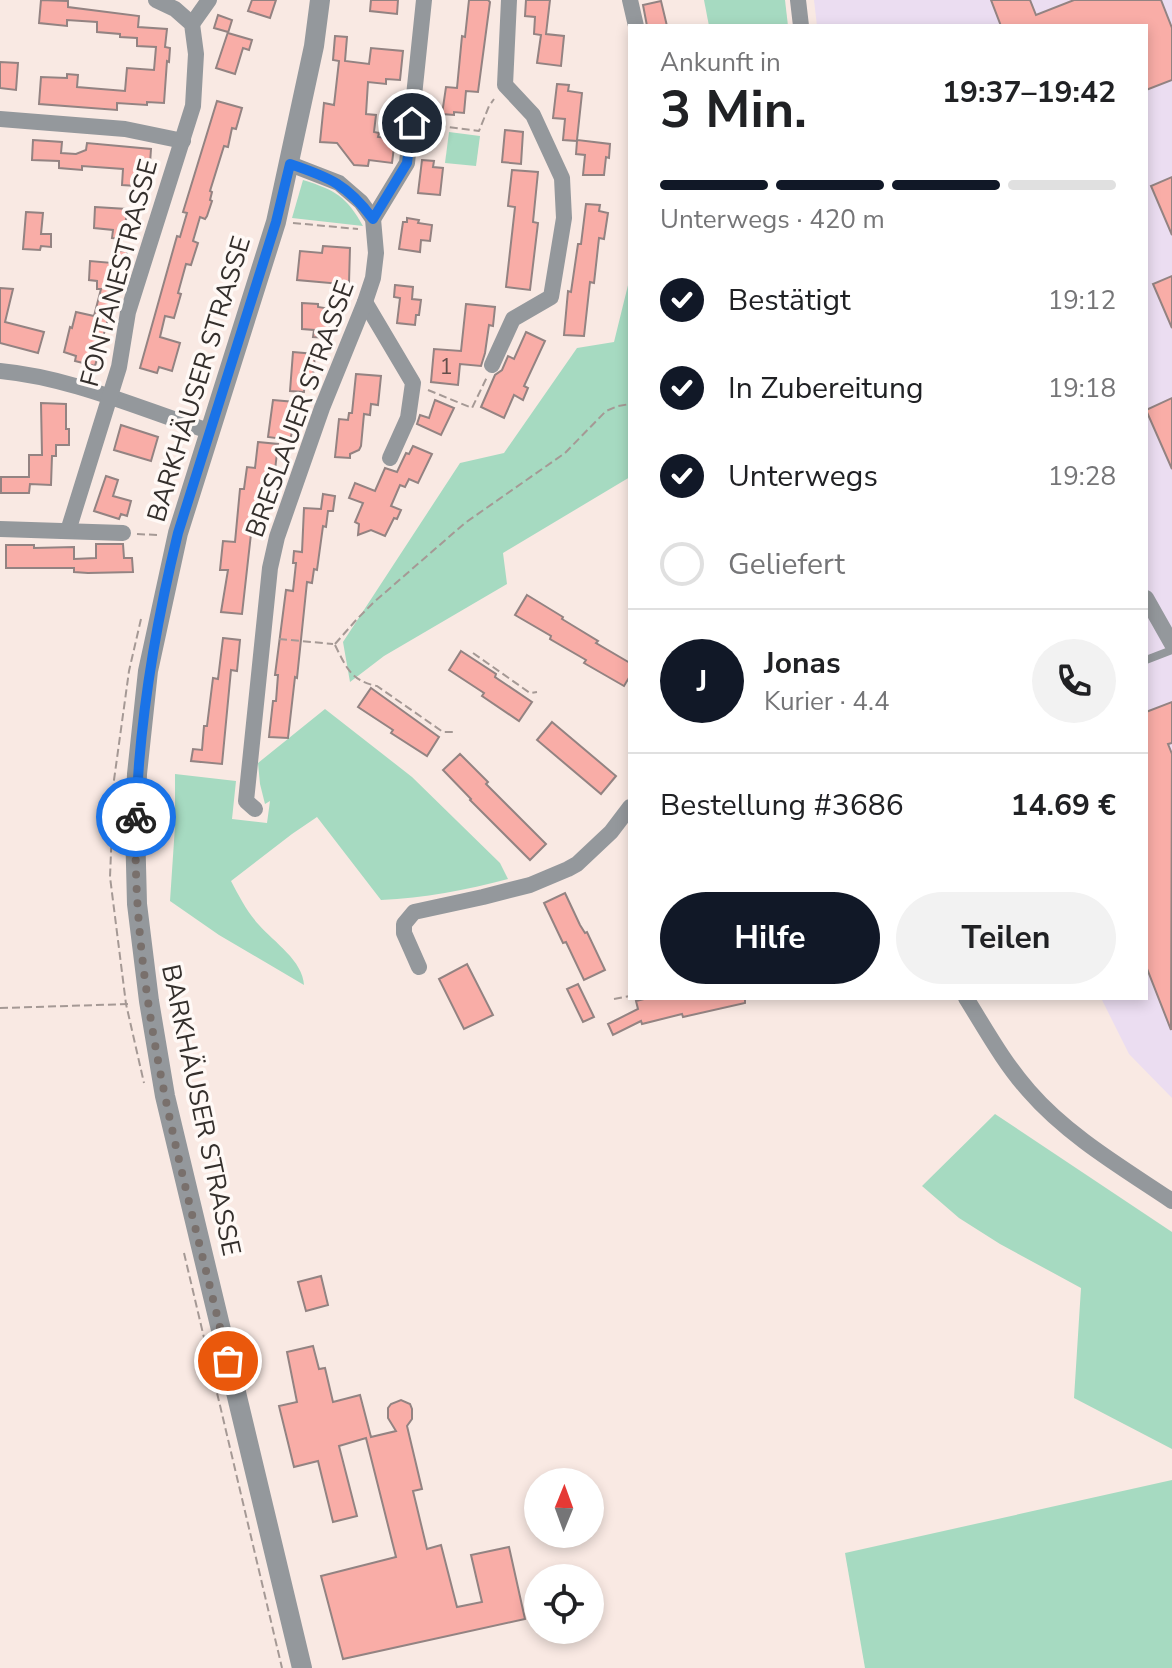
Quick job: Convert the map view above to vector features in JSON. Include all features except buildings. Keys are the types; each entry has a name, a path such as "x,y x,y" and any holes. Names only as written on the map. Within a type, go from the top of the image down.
{"street":[{"path":"156,0 175,9 192,24 209,0"},
{"name":"BARKHÄUSER STRASSE","path":"302,1668 165,1096 137,904 135,826 139,743 148,671 172,555 276,222 314,46 320,0"},
{"path":"374,225 407,163 424,0"},
{"path":"492,365 513,319 551,297 564,218 562,178 533,115 505,85 509,0"},
{"path":"630,0 636,24"},
{"path":"798,0 801,24"},
{"name":"FONTANESTRASSE","path":"68,531 119,367 128,312 193,106 196,54 192,24"},
{"path":"0,119 125,129 183,141"},
{"path":"290,164 339,183 361,202 374,225"},
{"name":"BRESLAUER STRASSE","path":"255,809 246,801 270,568 277,537 322,408 373,278 376,253 374,225"},
{"path":"365,302 413,383 408,418 390,458"},
{"path":"0,371 24,373 94,390 209,431"},
{"path":"0,529 123,533"},
{"path":"1148,602 1172,647"},
{"path":"419,967 404,933 404,924 414,912 530,885 568,869 611,832 628,810"},
{"path":"967,1000 1009,1067 1030,1093 1096,1150 1172,1201"}],"lane":[{"path":"1148,659 1172,647"}],"path":[{"path":"412,123 479,131 489,106 505,85"},
{"path":"276,222 374,225"},
{"path":"413,383 472,408 492,365"},
{"path":"335,644 374,602 465,523 565,453 606,411 628,404"},
{"path":"123,533 156,534 167,538"},
{"path":"262,637 335,644"},
{"path":"335,644 346,668 357,680 377,686 443,732 453,732"},
{"path":"473,653 530,693 537,692"},
{"path":"614,999 628,996"},
{"path":"0,1008 149,1001"}],"shaded area":[{"path":"814,0 1172,0 1172,1098 1129,1054 1102,1000 1148,1000 1148,24 817,24"}],"green space":[{"path":"704,0 785,0 788,24 709,24"},
{"path":"449,132 480,136 476,166 445,163"},
{"path":"303,180 339,196 363,226 292,218"},
{"path":"628,285 628,478 503,553 507,584 384,656 350,682 343,642 460,463 504,453 577,348 614,342"},
{"path":"325,709 412,777 500,863 508,879 445,893 381,900 317,817 231,881 255,920 299,968 304,985 219,935 170,901 175,774 236,781 232,819 267,823 270,801 265,804 258,763"},
{"path":"995,1114 1172,1232 1172,1449 1074,1398 1081,1288 959,1218 922,1186"},
{"path":"1172,1480 1172,1668 865,1668 845,1553"}],"way so far":[{"path":"136,817 137,904 165,1096 228,1361"}],"route":[{"path":"136,817 139,743 148,671 172,555 276,222 290,164 339,183 361,202 373,219 407,163 412,123"}]}
